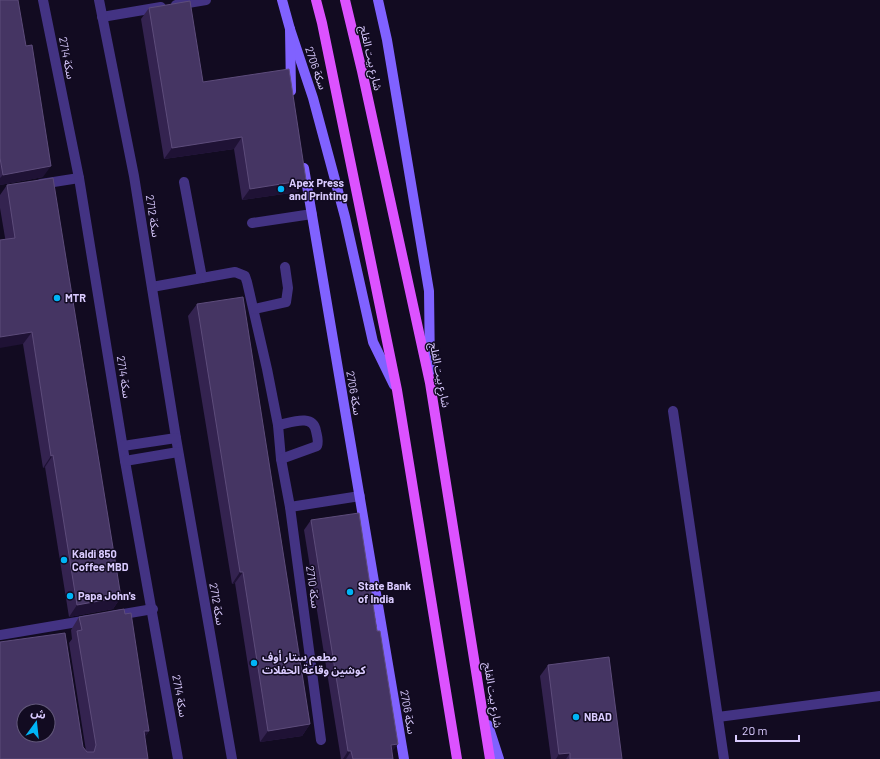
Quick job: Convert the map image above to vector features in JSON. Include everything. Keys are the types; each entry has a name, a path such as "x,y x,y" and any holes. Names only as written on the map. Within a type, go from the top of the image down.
{"main road":[{"name":"سكة 2706","path":"282,0 315,105 344,217 373,342 397,390"},
{"path":"316,0 397,390 457,759"},
{"name":"شارع بيت الفلج","path":"346,0 430,383 490,759"},
{"path":"378,0 387,40 428,291 430,383"},
{"name":"سكة 2706","path":"290,29 290,90 292,98"},
{"name":"سكة 2706","path":"302,160 404,759"},
{"path":"483,711 499,759"}],"street":[{"name":"سكة 2714","path":"43,0 78,178 125,460 153,609 178,759"},
{"name":"سكة 2712","path":"99,0 134,176 178,452 232,759"},
{"path":"102,16 206,0"},
{"path":"31,186 78,178"},
{"path":"152,287 202,278 184,182"},
{"path":"252,223 312,214"},
{"path":"254,309 286,302 288,297 288,288 285,267"},
{"name":"سكة 2710","path":"202,278 235,272 245,276 248,282 278,426 281,459 290,507 321,740"},
{"path":"673,411 724,759"},
{"path":"278,426 305,420 312,422 316,427 318,442 317,446 312,449 281,459"},
{"path":"123,446 176,438"},
{"path":"125,460 178,452"},
{"path":"290,507 360,496"},
{"path":"0,635 153,609"},
{"path":"59,625 61,637"},
{"path":"718,717 880,696"}],"building":[{"path":"0,0 18,0 26,46 32,45 51,166 3,175 0,158"},
{"path":"190,1 203,82 289,69 306,180 250,189 242,137 172,148 149,8"},
{"path":"53,178 121,597 77,605 53,455 51,456 32,332 0,337 0,240 15,238 7,185"},
{"path":"243,297 310,724 268,731 243,572 240,572 197,304"},
{"path":"359,513 377,631 380,631 398,744 391,745 393,759 353,759 351,751 348,751 311,520"},
{"path":"124,609 125,614 131,613 149,731 144,731 148,759 0,759 0,642 65,633 83,747 87,752 94,752 96,745 77,631 82,630 79,617"},
{"name":"NBAD","path":"609,657 622,759 570,759 570,753 559,754 548,665"}],"place":[{"name":"Apex Press and Printing","path":"281,189"},
{"name":"MTR","path":"57,298"},
{"name":"Kaldi 850 Coffee MBD","path":"64,560"},
{"name":"State Bank of India","path":"350,592"},
{"name":"Papa John's","path":"70,596"},
{"name":"مطعم ستار أوف كوشين وقاعة الحفلات","path":"254,663"},
{"name":"NBAD","path":"576,717"}]}
